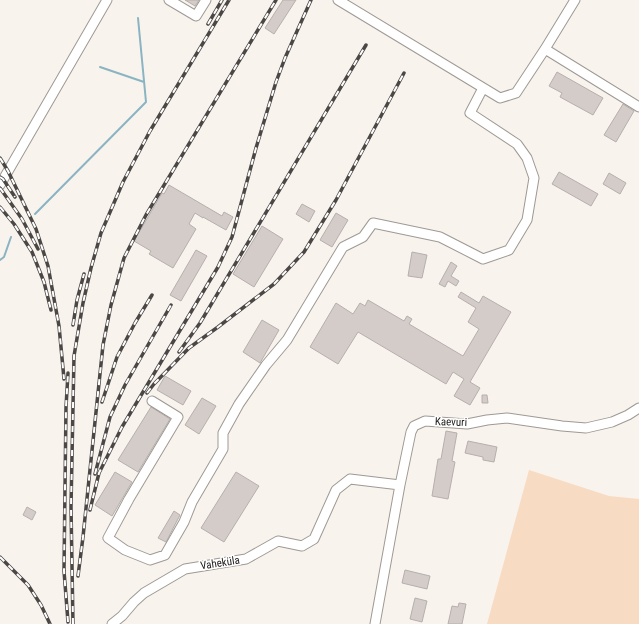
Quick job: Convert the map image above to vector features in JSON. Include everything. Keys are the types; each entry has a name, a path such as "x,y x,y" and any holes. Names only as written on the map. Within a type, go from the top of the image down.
{"street":[{"path":"0,185 107,0"},
{"path":"169,0 196,16 206,0"},
{"path":"338,0 500,98 516,93 575,0"},
{"path":"545,49 639,107"},
{"path":"152,401 178,417 108,538 125,550 150,560 165,555 174,541 192,502 223,449 223,433 239,404 266,365 287,340 344,247 363,237 373,223 440,237 484,259 509,250 527,220 534,178 527,158 517,144 470,113 483,88"},
{"name":"Kaevuri","path":"375,624 400,485 411,432 414,426 425,421 466,424 507,418 586,428 612,422 639,408"},
{"name":"Vaheküla","path":"112,624 122,616 144,593 185,568 246,559 278,541 302,546 314,539 336,490 350,479 400,485"}],"shaded area":[{"path":"529,470 609,496 639,499 639,624 487,624"}],"building":[{"path":"185,0 199,0 195,6"},
{"path":"283,0 296,0 274,34 265,28"},
{"path":"557,72 603,98 593,115 560,97 562,93 549,86"},
{"path":"623,104 634,111 616,142 604,135"},
{"path":"559,172 598,194 591,206 552,184"},
{"path":"609,173 626,183 620,194 603,184"},
{"path":"169,185 222,216 224,212 233,217 226,230 195,213 189,224 196,229 173,268 149,254 151,251 134,241 162,193 164,194"},
{"path":"302,204 315,211 309,222 296,214"},
{"path":"336,213 348,220 332,247 320,240"},
{"path":"262,226 283,239 254,287 233,274"},
{"path":"196,250 207,256 181,301 170,295"},
{"path":"412,252 427,255 422,278 408,276"},
{"path":"451,262 457,266 451,276 459,281 456,286 448,281 445,287 439,284"},
{"path":"461,292 479,303 483,296 511,312 470,382 480,388 470,405 454,396 464,379 453,372 446,384 358,332 338,364 310,347 336,303 353,314 360,303 365,306 368,300 404,321 407,316 412,319 409,324 463,356 479,329 468,322 476,308 458,297"},
{"path":"262,320 279,330 260,363 243,352"},
{"path":"165,376 191,391 183,405 157,390"},
{"path":"482,395 487,395 488,403 482,403"},
{"path":"202,398 216,406 199,434 185,425"},
{"path":"151,407 170,419 138,472 118,460"},
{"path":"446,431 457,433 452,461 455,462 448,499 432,496 438,459 441,459"},
{"path":"468,441 497,447 494,462 483,460 483,457 465,453"},
{"path":"115,472 132,482 112,516 95,505"},
{"path":"236,472 259,486 224,542 201,528"},
{"path":"27,507 36,512 32,520 23,515"},
{"path":"174,511 180,515 166,542 158,538"},
{"path":"405,570 430,576 427,589 402,583"},
{"path":"415,598 427,601 422,622 410,619"},
{"path":"459,603 466,604 462,624 448,624 452,606 458,607"}],"waterway":[{"path":"35,214 146,102 138,18"},
{"path":"100,67 144,82"},
{"path":"0,260 4,257 11,237"}],"railway":[{"path":"208,24 222,0"},
{"path":"73,624 71,507 74,356 83,303 91,268 101,233 123,182 150,131 229,0"},
{"path":"78,576 103,345 111,305 124,258 146,215 276,0"},
{"path":"90,510 99,473 122,427 218,267 232,237 256,148 276,82 311,0"},
{"path":"179,352 200,323 366,45"},
{"path":"147,393 189,348 274,284 304,252 336,200 404,73"},
{"path":"0,158 8,171 36,229 48,266 59,326 64,379"},
{"path":"0,177 15,197"},
{"path":"0,188 22,219 38,249"},
{"path":"0,207 14,224 32,252 44,282 51,310"},
{"path":"73,325 77,300 84,274"},
{"path":"102,402 117,357 152,295"},
{"path":"95,474 110,417 125,385 171,305"},
{"path":"68,373 66,407 64,571 68,622"},
{"path":"0,557 28,585 41,605 50,624"}]}
